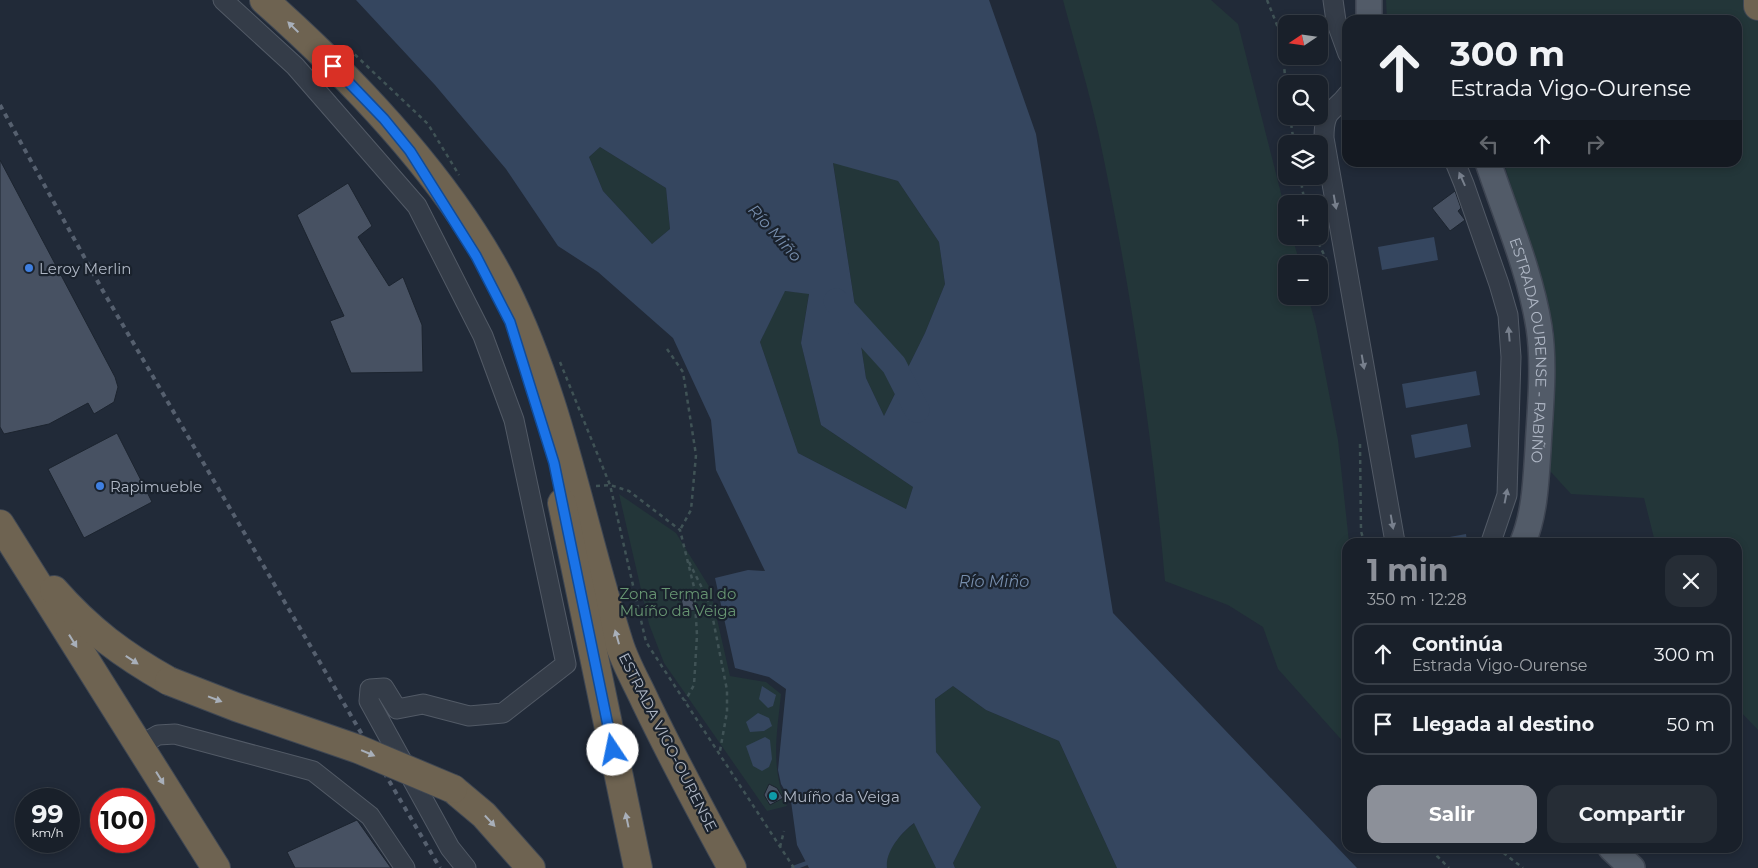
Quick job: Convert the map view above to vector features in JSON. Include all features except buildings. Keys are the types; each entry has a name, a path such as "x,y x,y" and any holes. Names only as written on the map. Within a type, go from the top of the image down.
{"highway":[{"name":"ESTRADA VIGO-OURENSE","path":"264,0 358,90 410,151 461,214 505,288 562,438 620,646 676,766 732,868"},
{"path":"1758,0 1758,6"},
{"path":"410,151 476,256 510,322 535,397 554,463 638,868"},
{"path":"0,524 56,592 106,642 133,661 169,681 236,707 358,748 453,789 484,815 531,868"},
{"path":"0,524 216,868"}],"main road":[{"path":"1368,15 1369,0"},
{"name":"ESTRADA OURENSE - RABIÑO","path":"1490,167 1532,293 1539,328 1542,378 1535,492 1529,528 1525,538"},
{"path":"1616,853 1632,868"}],"street":[{"path":"223,0 295,66 416,206 483,336 514,420 566,664 502,713 469,716 423,704 397,709 384,688 370,689 369,701 450,848 466,868"},
{"path":"1333,0 1336,21 1342,38"},
{"path":"1342,99 1331,109 1324,121 1324,138 1394,538"},
{"path":"1457,167 1474,211 1508,316 1512,357 1508,495 1492,538"},
{"path":"139,746 158,735 175,734 313,771 370,816 405,868"}],"path":[{"path":"1268,0 1281,35 1285,75"},
{"path":"1319,245 1332,271"},
{"path":"667,349 683,372 696,455 691,510 680,530"},
{"path":"1360,438 1361,531 1363,538"},
{"path":"590,487 610,484 629,491 680,530 694,587 697,635 694,686 685,701"},
{"path":"687,557 710,604 727,690 727,712 719,753"},
{"path":"780,847 784,831"},
{"path":"1436,853 1449,868"},
{"path":"1504,853 1523,868"},
{"path":"787,857 794,868"}],"green space":[{"path":"1063,0 1211,0 1238,24 1281,195 1278,195 1278,245 1295,245 1297,255 1278,255 1278,305 1310,305 1338,440 1349,538 1342,538 1342,740 1278,669 1263,627 1228,605 1165,581 1154,469 1139,357 1121,246 1095,119"},
{"path":"1386,0 1758,0 1758,730 1742,713 1742,538 1654,538 1644,498 1571,494 1550,471 1554,331 1505,167 1742,167 1742,15 1387,15"},
{"path":"600,147 666,188 670,229 652,244 603,191 589,157"},
{"path":"833,162 898,181 939,242 945,284 925,333 884,416 866,378"},
{"path":"784,291 809,293 801,343 821,425 913,487 906,509 798,453 760,342"},
{"name":"Zona Termal do Muíño da Veiga","path":"619,494 676,533 710,588 730,676 766,682 781,694 776,750 778,777 787,806 767,811 664,663 649,624","holes":["771,785 777,788 783,798 770,805 764,795"]},
{"path":"953,686 986,710 1059,741 1117,868 955,868 953,863 981,807 936,752 935,699"},
{"path":"915,823 936,868 887,868 888,855 895,842"}],"water":[{"name":"Río Miño","path":"356,0 989,0 1036,134 1113,613 1357,868 1117,868 1059,741 986,710 953,686 935,699 936,752 981,807 953,863 955,868 936,868 914,823 895,842 889,855 887,868 809,868 797,845 791,801 781,784 778,770 786,689 769,677 735,668 715,578 748,570 765,571 716,470 711,420 673,338 598,272 558,246 506,169 435,85","holes":["600,147 666,188 670,229 652,244 603,191 589,157","833,163 898,181 939,242 945,284 925,333 884,416 866,378","785,291 809,294 801,343 821,425 913,487 906,509 798,453 760,342"]},
{"path":"1434,237 1438,260 1382,270 1378,247"},
{"path":"1476,371 1480,395 1406,408 1402,384"},
{"path":"1467,424 1471,447 1415,458 1411,435"},
{"path":"1466,534 1466,538 1444,538"},
{"path":"762,686 776,695 773,706 768,708 759,699"},
{"path":"758,713 769,718 772,726 764,731 750,732 746,722"},
{"path":"765,737 770,740 772,759 769,767 762,771 753,766 746,746"}],"waterway":[{"name":"Río Miño","path":"836,301 894,365 917,410"},
{"path":"793,868 807,863"}],"railway":[{"path":"0,105 103,291 440,868"}],"place":[{"name":"Leroy Merlin","path":"29,268"},
{"name":"Rapimueble","path":"100,486"},
{"name":"Muíño da Veiga","path":"773,796"}],"route":[{"path":"333,66 358,90 410,151 476,256 510,322 535,397 554,463 613,750"}]}
